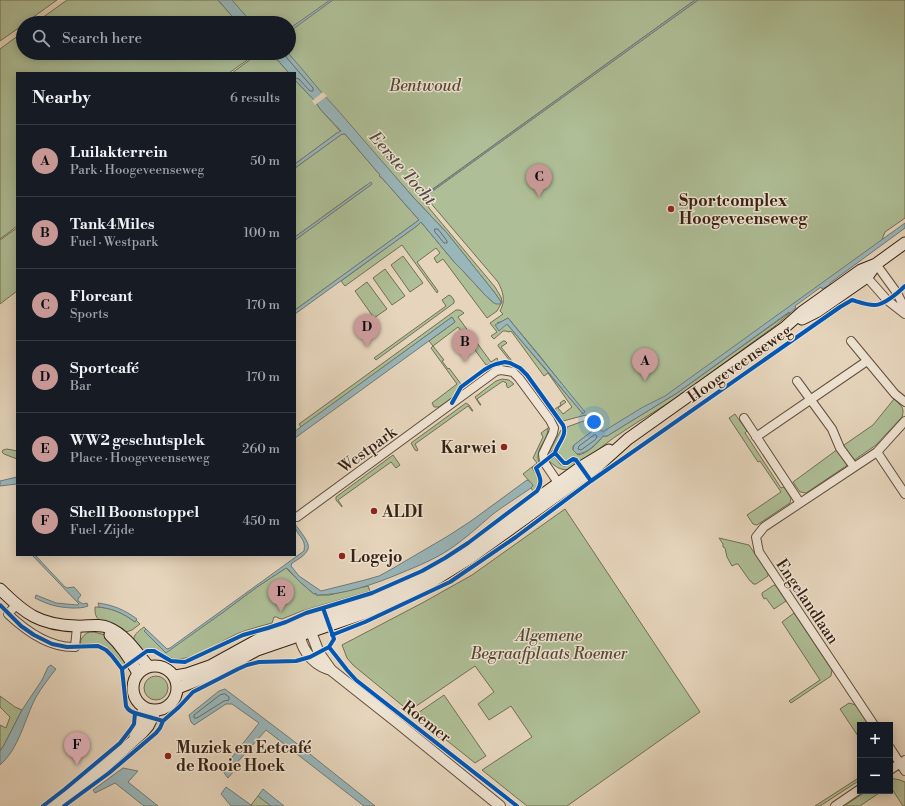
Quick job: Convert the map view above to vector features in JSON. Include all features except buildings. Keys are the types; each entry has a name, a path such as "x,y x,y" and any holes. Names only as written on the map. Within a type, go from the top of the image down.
{"main road":[{"name":"Hoogeveenseweg","path":"175,676 187,674 210,666 261,638 301,623 368,602 404,587 441,567 469,550 513,516 598,466 628,439 784,328 802,312 864,274 905,243"},
{"name":"Hoogeveenseweg","path":"178,688 225,668 257,650 365,613 433,581 470,558 561,487"},
{"path":"0,589 25,612 40,620 57,625 100,625 109,628 124,638 148,666"},
{"path":"89,626 108,634 118,642 138,673"},
{"path":"153,665 163,667 168,669 175,676 178,688 176,697 171,704 164,708 152,710 144,707 136,699 133,692 134,680 138,673 148,666 153,665"},
{"path":"132,743 140,726 144,707"},
{"path":"53,806 132,743 148,726 156,710"}],"street":[{"path":"876,264 897,293 905,309"},
{"path":"864,274 887,300 905,314"},
{"path":"851,341 895,394 905,402"},
{"path":"756,437 867,361"},
{"name":"Westpark","path":"297,517 496,371 501,370 513,372 519,378 550,420 554,428 543,454 544,462 561,487"},
{"path":"797,381 832,429 840,448 854,467"},
{"path":"744,418 800,503"},
{"name":"Engelandlaan","path":"872,722 758,552 756,537 764,527 877,452 905,421"},
{"path":"877,452 905,494"},
{"path":"16,605 8,614 34,635 52,644 75,647 77,626"},
{"path":"299,636 301,623"},
{"name":"Roemer","path":"301,623 311,632 319,653 332,670 500,806"},
{"name":"Roemer","path":"299,636 303,647 310,657 322,667 332,670"},
{"path":"893,752 902,762 905,771"},
{"path":"893,768 902,762"},
{"path":"835,806 857,792"}],"green space":[{"path":"0,0 57,0 35,16 16,16 16,30 0,41"},
{"path":"67,0 218,0 232,16 45,16"},
{"name":"Bentwoud","path":"231,0 695,0 423,196 429,208 495,287 501,297 502,302 497,311 487,318 443,259 437,263 434,258 440,253 436,248 417,262 438,291 437,293 402,245 345,286 341,281 421,222 455,263 486,296 494,303 501,302 447,233 291,60 296,60 296,16 245,16"},
{"name":"Sportcomplex Hoogeveenseweg","path":"698,0 905,0 905,218 885,232 881,242 670,394 601,434 591,423 595,429 573,446 573,450 578,455 592,448 603,436 607,436 677,393 790,312 775,326 697,383 625,430 582,464 576,458 564,461 558,450 566,434 567,427 589,419 586,415 563,421 555,409 561,405 560,403 564,400 566,402 558,408 563,414 572,407 548,373 544,376 511,331 503,331 494,339 491,336 497,332 490,323 503,314 500,311 503,300 500,286 429,201 427,195","holes":["508,318 584,412 583,414 507,324 497,323"]},
{"path":"16,37 16,60 247,60 230,72 16,72 16,227 0,239 0,49"},
{"path":"250,60 277,60 288,72 233,72"},
{"path":"296,81 341,132 337,133 296,163"},
{"path":"342,134 345,134 380,175 379,176 419,220 296,309 296,239 372,184 365,186 296,236 296,167"},
{"path":"16,229 16,292 0,304 0,240"},
{"path":"403,256 423,283 410,292 391,265"},
{"path":"385,269 405,296 392,305 373,278"},
{"path":"367,282 387,309 374,318 355,291"},
{"path":"449,295 454,300 454,303 376,360 374,358 446,306 442,300"},
{"path":"456,310 460,310 464,313 458,317 491,362 497,358 498,361 486,365 458,327 433,346 429,341 455,322 452,317 301,427 299,424"},
{"path":"503,341 507,343 501,347 512,361 511,362 498,346"},
{"path":"433,346 444,360 442,361 461,384 452,398 439,407 434,407 432,403 457,384 431,348"},
{"path":"502,379 509,380 514,384 508,388 506,385 507,384 503,381 477,399 480,405 475,397 496,381"},
{"path":"894,399 903,409 902,417 876,445 853,461 844,450 844,445 873,425"},
{"path":"466,403 473,411 468,406 415,444 418,450 415,450 411,443"},
{"path":"735,414 747,431 745,433 781,488 784,487 791,498 790,503 757,525 753,524 747,515 781,492 760,461 758,462 729,418"},
{"path":"548,428 546,437 538,453 539,463 532,468 538,480 536,488 533,491 531,488 533,486 523,474 537,463 533,458 543,437 541,433"},
{"path":"561,430 563,430 561,437 553,450 548,454"},
{"path":"7,449 16,451 16,459 4,454 2,452 3,450"},
{"path":"838,449 849,464 806,493 800,492 793,482"},
{"path":"393,455 400,465 396,468 391,462 338,500 342,507 336,500 336,497"},
{"path":"555,457 560,464 564,466 574,462 578,467 565,470 559,468 549,461"},
{"name":"Algemene Begraafplaats Roemer","path":"565,509 700,712 567,806 527,806 482,770 532,737 511,706 489,720 478,704 494,692 475,666 409,711 353,665 347,658 342,645 472,575"},
{"path":"719,538 749,545 768,573 768,576 756,584 753,584 738,564 732,566 727,557 725,548 723,547 723,544"},
{"path":"286,568 314,594 317,592 316,595 329,595 368,586 370,591 302,611 282,619 274,617 272,623 239,633 203,652 188,658 174,659 151,649 140,653 135,645 134,636 144,627 146,629 144,631 166,652"},
{"path":"774,585 786,601 774,609 766,598 764,599 762,593"},
{"path":"95,607 116,611 135,622 136,620 140,624 132,630 126,632 99,620"},
{"path":"794,613 832,670 831,676 791,703 789,701 820,680 782,622"},
{"path":"89,632 105,635 128,661 122,666 109,649 100,645 80,644 85,634"},
{"path":"156,676 165,679 168,688 165,697 156,700 147,697 144,688 147,679"},
{"path":"444,695 486,756 475,763 415,715"},
{"path":"0,696 15,707 22,710 0,751 0,725 6,728 10,717 0,707"},
{"path":"849,703 856,705 867,722 857,722 857,734 840,709"},
{"path":"857,779 857,782 820,806 815,806"},
{"path":"893,779 905,782 905,806 903,806 893,791"},
{"path":"862,794 878,794 860,806 844,806"},
{"path":"258,796 271,806 252,806 251,805"}],"water":[{"path":"218,0 232,0 246,16 232,16"},
{"path":"330,0 333,0 296,27 296,24"},
{"path":"695,0 698,0 427,195 435,188"},
{"path":"277,60 294,60 300,66 413,197 447,233 495,293 501,302 500,304 494,303 486,296 455,263 421,222 296,313 296,309 419,220 379,176 380,175 345,134 342,134 296,167 296,163 341,131 296,81 296,72 288,72"},
{"path":"371,182 372,184 296,239 296,236"},
{"path":"905,223 905,228 830,283 830,285 822,289 821,287 795,306 796,308 790,313 789,312 677,393 607,436 603,436 592,448 581,454 577,454 573,450 574,445 595,429 591,423 594,421 601,431 604,431 643,407 665,396"},
{"path":"452,317 455,322 296,437 296,430"},
{"path":"508,318 585,412 583,414 507,324 499,331 495,325"},
{"path":"16,477 16,484 0,486 0,481"},
{"path":"527,480 532,484 533,486 531,488 493,514 456,545 444,553 420,565 370,585 327,595 316,595 316,593 314,594 286,568 257,587 166,653 144,631 146,629 167,649 170,648 304,551 304,543 297,531 296,525 308,543 308,549 301,557 292,563 291,566 299,576 321,591 379,576 471,521"},
{"path":"33,556 36,556 65,587 74,587 81,595 78,601 83,604 87,603 88,606 78,608 61,607 35,598 36,595 56,603 79,604"},
{"path":"98,603 119,608 137,619 135,622 118,612 99,607"},
{"path":"51,665 56,669 36,697 17,742 7,758 0,765 0,751 22,710 42,680 48,667"},
{"path":"225,689 375,806 364,806 266,730 234,766 234,771 228,778 222,770 259,723 232,704 226,704 194,725 191,722 189,715 219,691"},
{"path":"123,768 138,771 128,782 158,806 144,806 115,783 95,793 93,790"},
{"path":"226,787 252,806 231,806 221,794"},
{"path":"263,789 284,806 271,806 258,796"}],"pier":[{"path":"323,92 327,96 315,105 312,101"}],"cycle path":[{"path":"332,635 365,622 450,582 516,537 591,481 840,307 852,300 878,305 891,298 905,286"},
{"path":"122,669 147,651 154,651 171,661 185,662 243,635 286,622 306,613 372,593 422,571 445,558 468,543 537,491 539,488 540,477 536,468 555,453 563,436 564,429 563,425 527,375 520,368 510,363 505,362 496,364 484,370 461,387 452,403"},
{"path":"555,453 564,463 567,463 573,459 576,460 591,481"},
{"path":"0,605 21,626 34,635 52,644 67,647 98,646 106,650 122,669 126,706 128,709 134,713 163,721"},
{"path":"64,806 109,773 156,733 163,721 193,692 247,665 259,662 296,661 310,657 329,647 334,639 323,608"},
{"path":"329,647 356,680 517,806"},
{"path":"43,806 120,743 134,724 135,713"}],"place":[{"name":"Floreant","path":"539,197"},
{"name":"Sportcomplex Hoogeveenseweg","path":"671,209"},
{"name":"Sportcafé","path":"367,347"},
{"name":"Tank4Miles","path":"465,362"},
{"name":"Luilakterrein","path":"645,381"},
{"name":"Karwei","path":"504,447"},
{"name":"ALDI","path":"374,511"},
{"name":"Logejo","path":"342,556"},
{"name":"WW2 geschutsplek","path":"281,612"},
{"name":"Muziek en Eetcafé de Rooie Hoek","path":"168,756"},
{"name":"Shell Boonstoppel","path":"77,765"}],"water label":[{"name":"Eerste Tocht","path":"403,168"}]}
